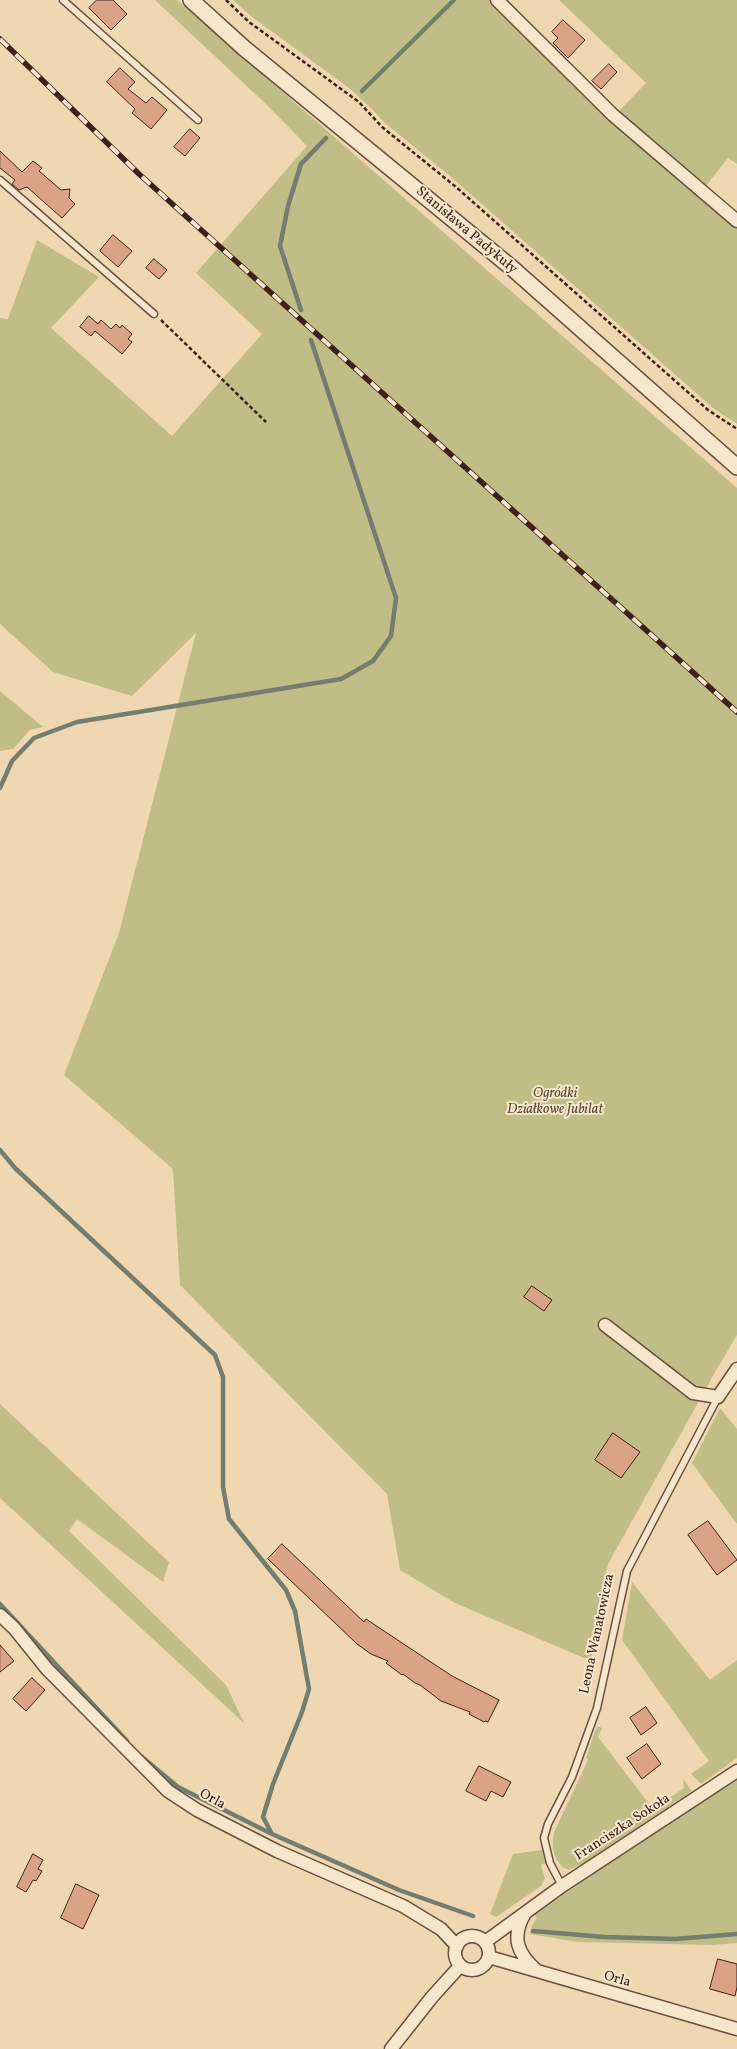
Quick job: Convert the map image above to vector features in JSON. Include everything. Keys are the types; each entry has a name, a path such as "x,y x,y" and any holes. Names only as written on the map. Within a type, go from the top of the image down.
{"street":[{"name":"Stanisława Padykuły","path":"191,0 244,48 512,268 735,461"},
{"path":"497,0 613,115 737,221"},
{"path":"605,1326 693,1393 718,1397"},
{"name":"Leona Wanatowicza","path":"718,1397 737,1369"},
{"name":"Orla","path":"0,1615 14,1628 48,1669 168,1791 197,1810 277,1851 403,1906 441,1929 457,1946"},
{"name":"Franciszka Sokoła","path":"485,1942 562,1886 737,1771"},
{"path":"526,1911 520,1921 519,1948 524,1959 539,1973"},
{"path":"471,1936 481,1938 485,1942 489,1957 483,1966 478,1969 467,1969 460,1966 456,1961 457,1946 465,1938 471,1936"},
{"name":"Orla","path":"489,1957 737,2029"},
{"path":"391,2049 432,1997 460,1966"}],"lane":[{"path":"63,0 198,120"},
{"path":"0,180 154,314"},
{"name":"Leona Wanatowicza","path":"562,1886 550,1863 544,1838 548,1824 572,1777 597,1708 627,1571 718,1397"}],"path":[{"path":"226,0 249,22 359,102 382,126 456,187 708,410 737,429"},
{"path":"154,314 266,422"}],"green space":[{"name":"Ogródki Działkowe Jubilat","path":"155,0 177,0 737,488 737,1335 608,1564 596,1619 591,1661 455,1603 400,1570 387,1494 180,1285 173,1169 64,1075 119,933 196,633 132,696 53,672 0,624 0,318 8,319 37,240 99,277 51,328 172,436 262,334 196,273 307,146 267,105"},
{"path":"233,0 492,0 737,225 737,424 713,408 450,176 386,124 349,88 252,17"},
{"path":"559,0 737,0 737,164 728,158 705,187 617,113 646,83"},
{"path":"0,691 43,727 30,730 13,749 0,751"},
{"path":"0,1404 169,1562 163,1582 77,1519 69,1531 226,1685 244,1723 0,1498"},
{"path":"720,1408 737,1429 737,1524 692,1463"},
{"path":"632,1582 710,1680 737,1660 737,1758 701,1784 691,1774 709,1761 622,1640"},
{"path":"597,1726 602,1728 598,1737 653,1809 684,1788 683,1779 692,1791 582,1864 569,1870 559,1864 554,1854 554,1832 588,1760 586,1758"},
{"path":"737,1776 737,1943 713,1945 577,1942 530,1934 532,1925 537,1918 534,1915"},
{"path":"542,1850 546,1863 541,1865 545,1878 541,1886 496,1917 490,1914 513,1854"}],"building":[{"path":"97,0 113,0 127,14 111,30 89,8"},
{"path":"563,20 585,40 568,58 553,43 558,38 552,32"},
{"path":"609,64 617,72 601,89 592,81"},
{"path":"120,68 135,82 128,89 146,103 152,97 167,110 151,129 132,113 135,109 107,82"},
{"path":"190,129 200,138 185,156 174,147"},
{"path":"0,151 22,172 33,161 42,168 39,171 61,190 70,189 69,198 75,204 62,218 27,187 19,190 12,184 15,180 0,168"},
{"path":"113,235 132,251 118,267 100,251"},
{"path":"154,259 167,270 159,279 146,268"},
{"path":"89,316 98,324 101,320 111,329 116,324 120,328 122,325 132,334 128,339 132,342 122,354 95,331 91,336 80,327"},
{"path":"532,1286 552,1300 544,1311 524,1297"},
{"path":"613,1433 640,1452 621,1478 595,1460"},
{"path":"708,1521 737,1560 717,1575 688,1535"},
{"path":"282,1544 364,1622 366,1619 452,1676 499,1700 488,1722 484,1722 469,1714 470,1712 441,1701 386,1663 388,1661 371,1654 357,1644 268,1559"},
{"path":"0,1645 14,1661 0,1672"},
{"path":"32,1678 45,1690 26,1711 13,1699"},
{"path":"646,1707 657,1723 641,1735 630,1718"},
{"path":"647,1744 661,1764 642,1779 627,1758"},
{"path":"479,1766 511,1782 503,1797 491,1791 486,1801 466,1791"},
{"path":"33,1854 43,1860 38,1869 42,1871 36,1881 33,1880 26,1892 17,1887"},
{"path":"76,1884 99,1895 83,1929 61,1918"},
{"path":"718,1959 737,1964 735,1996 710,1989"}],"waterway":[{"path":"362,91 454,0"},
{"path":"301,310 280,246 288,206 301,164 326,138"},
{"path":"0,788 12,761 34,738 77,722 341,679 373,661 391,636 396,598 311,340"},
{"path":"0,1150 15,1168 215,1355 223,1377 223,1487 229,1519 286,1590 295,1611 309,1689 302,1712 273,1784 263,1817 272,1834"},
{"path":"0,1604 127,1741"},
{"path":"142,1757 178,1787 272,1834 399,1890 473,1916"},
{"path":"533,1931 604,1937 675,1939 737,1934"}],"railway":[{"path":"0,39 139,174 737,712"}]}
